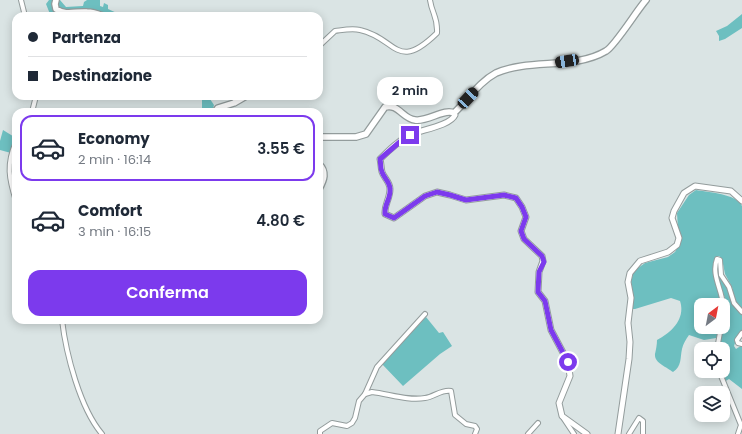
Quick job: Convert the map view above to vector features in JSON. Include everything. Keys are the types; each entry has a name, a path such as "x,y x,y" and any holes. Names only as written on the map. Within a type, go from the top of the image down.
{"main road":[{"path":"56,0 56,9 64,12"},
{"path":"323,137 356,138 366,134 385,107 390,105 397,108 408,118 413,120 427,119 447,112 454,113 481,84 496,74 520,67 591,58 608,50 646,0"},
{"path":"218,108 239,100"}],"street":[{"path":"21,0 24,12"},
{"path":"323,42 335,31 360,30 373,35 397,50 405,52 415,50 428,42 437,33 438,21 431,7 430,0"},
{"path":"454,113 455,115 450,121 410,135 380,159 382,173 389,184 390,191 389,200 384,208 385,214 394,218 425,196 437,192 466,200 504,195 516,198 526,217 521,231 524,239 542,256 544,262 539,272 538,292 545,301 551,330 568,362 570,376 559,403 562,416 574,434"},
{"path":"12,151 8,169 12,185"},
{"path":"618,434 629,359 630,342 628,323 631,298 628,282 630,273 640,261 668,252 677,245 679,238 672,218 674,211 684,193 695,186 731,191 742,201"},
{"path":"722,298 715,276 717,259 720,260 722,275 724,281 729,287 734,303 742,312"},
{"path":"320,434 320,431 332,423 347,426 352,423 355,418 359,401 365,394 377,367 425,314"},
{"path":"62,324 64,336 80,392 87,410 102,434"},
{"path":"742,333 737,340 738,343 742,344"},
{"path":"722,378 741,425 738,434"},
{"path":"365,394 372,392 416,399 426,398 443,391 451,391 455,415 466,424 474,426 477,429 475,434"},
{"path":"562,416 587,434"},
{"path":"630,434 639,418 643,421 643,434"},
{"path":"528,434 538,423"}],"shaded area":[{"path":"49,0 60,0 66,7 83,6 84,2 87,0 100,0 100,6 103,7 104,3 108,5 108,9 115,12 49,12 46,4"},
{"path":"742,14 742,28 725,39 719,41 719,36 716,31 727,26"},
{"path":"202,100 211,100 214,105 213,108 202,108"},
{"path":"3,130 12,136 11,153 0,150 0,141"},
{"path":"696,190 715,193 728,196 739,202 742,206 742,310 735,301 732,287 725,274 722,259 719,256 716,257 714,263 714,275 720,298 694,298 694,334 717,334 716,338 704,340 689,335 682,347 678,367 673,372 657,360 655,354 657,340 672,329 679,319 681,314 680,301 671,298 631,309 633,300 631,281 634,271 645,263 668,257 675,252 679,245 677,213 689,195"},
{"path":"717,264 719,265 721,276 733,302 742,314 742,331 734,346 736,349 742,345 742,389 729,379 724,382 723,378 730,378 730,342 720,342 722,334 730,334 730,298 725,298 716,276"},
{"path":"426,317 439,333 443,332 452,346 440,354 403,386 382,364"}],"route":[{"path":"410,135 390,149 380,159 382,173 389,184 390,191 389,200 384,208 385,214 394,218 425,196 437,192 466,200 504,195 516,198 526,217 521,231 524,239 536,249 542,256 544,262 539,272 538,292 545,301 551,330 568,362"}]}
